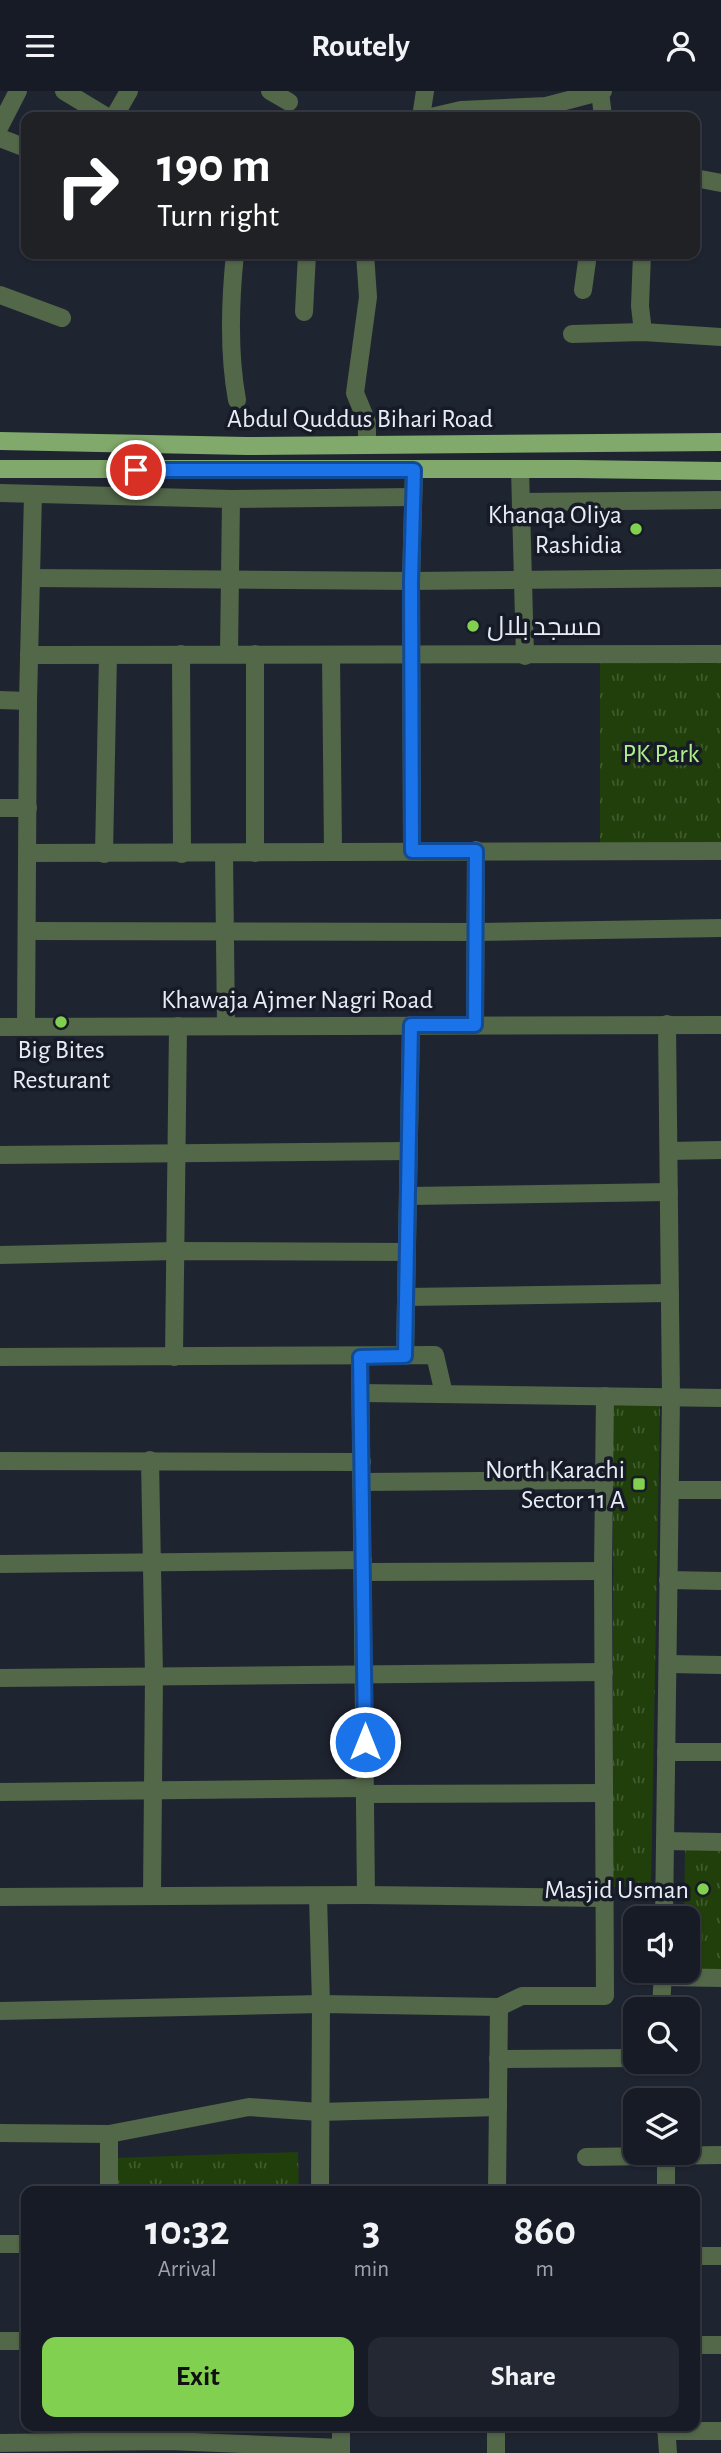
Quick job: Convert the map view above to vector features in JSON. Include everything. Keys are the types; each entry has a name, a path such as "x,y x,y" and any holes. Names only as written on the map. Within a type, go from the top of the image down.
{"main road":[{"name":"Abdul Quddus Bihari Road","path":"0,441 247,446 721,442"},
{"name":"Abdul Quddus Bihari Road","path":"0,470 721,471"}],"street":[{"path":"64,91 99,112"},
{"path":"117,112 129,91"},
{"path":"270,91 289,102"},
{"path":"422,112 425,91"},
{"path":"452,112 546,112 601,91 603,112"},
{"path":"0,126 14,92"},
{"path":"0,138 21,146"},
{"path":"700,180 721,183"},
{"path":"235,259 231,334 237,400"},
{"path":"304,312 307,259"},
{"path":"365,259 368,297 355,393 367,422 367,445"},
{"path":"583,290 587,259"},
{"path":"642,259 640,306 643,332"},
{"path":"0,295 62,318"},
{"path":"572,334 643,332 721,337"},
{"path":"520,469 525,656"},
{"path":"412,851 411,581 414,470"},
{"path":"0,493 231,499 413,498"},
{"path":"26,1027 28,701 33,494"},
{"path":"229,654 231,499"},
{"path":"521,502 721,500"},
{"path":"31,579 411,581 721,578"},
{"path":"181,654 181,854"},
{"path":"255,654 256,853"},
{"path":"29,655 721,654"},
{"path":"104,854 108,655"},
{"path":"331,655 333,852"},
{"path":"0,701 28,701"},
{"path":"0,808 28,808"},
{"path":"475,1025 476,851"},
{"path":"28,853 721,851"},
{"path":"223,854 226,1026"},
{"path":"27,931 476,932 721,929"},
{"path":"664,1906 671,1397 667,1024"},
{"path":"405,1356 411,1025"},
{"name":"Khawaja Ajmer Nagri Road","path":"0,1027 721,1025"},
{"path":"174,1357 178,1026"},
{"path":"669,1151 721,1150"},
{"path":"0,1155 408,1151"},
{"path":"408,1196 669,1192"},
{"path":"0,1255 176,1251 407,1252"},
{"path":"406,1297 670,1293"},
{"path":"0,1357 435,1355 444,1394"},
{"path":"360,1357 366,1895"},
{"path":"361,1393 721,1398"},
{"path":"0,2011 321,2004 499,2007 522,1996 605,1996 605,1396"},
{"path":"150,1460 154,1676 152,1896"},
{"path":"0,1461 362,1462"},
{"path":"362,1482 604,1481"},
{"path":"670,1490 721,1490"},
{"path":"0,1564 152,1562 603,1571"},
{"path":"668,1580 721,1581"},
{"path":"668,1664 721,1665"},
{"path":"0,1678 604,1672"},
{"path":"666,1752 721,1752"},
{"path":"0,1792 604,1793"},
{"path":"665,1841 721,1842"},
{"path":"0,1897 366,1895 605,1898"},
{"path":"318,1896 321,2004 320,2186"},
{"path":"700,1977 721,1978"},
{"path":"498,2186 499,2007"},
{"path":"498,2059 623,2058"},
{"path":"0,2133 109,2134 249,2107 319,2112 498,2107"},
{"path":"109,2134 109,2186"},
{"path":"700,2155 721,2155"},
{"path":"586,2157 623,2157"},
{"path":"666,2186 667,2165"},
{"path":"0,2244 21,2244"},
{"path":"700,2256 721,2256"},
{"path":"0,2341 21,2341"},
{"path":"700,2345 721,2345"},
{"path":"700,2430 721,2431"},
{"path":"0,2443 107,2434 169,2447 341,2450 341,2431"},
{"path":"496,2431 496,2453"},
{"path":"666,2431 668,2453"}],"green space":[{"name":"PK Park","path":"600,655 721,655 721,850 600,850"},
{"path":"613,1406 660,1406 651,1887 613,1887"},
{"name":"Masjid Usman","path":"685,1846 721,1846 721,1970 700,1969 700,1906 684,1906"},
{"path":"298,2152 299,2186 115,2186 114,2158"}],"place":[{"name":"Khanqa Oliya Rashidia","path":"636,529"},
{"name":"مسجد بلال","path":"473,626"},
{"name":"Big Bites Resturant","path":"61,1022"},
{"name":"North Karachi Sector 11 A","path":"639,1484"},
{"name":"Masjid Usman","path":"703,1889"}],"route":[{"path":"136,470 414,470 411,581 412,851 476,851 475,1025 411,1025 405,1356 360,1357 365,1742"}]}
